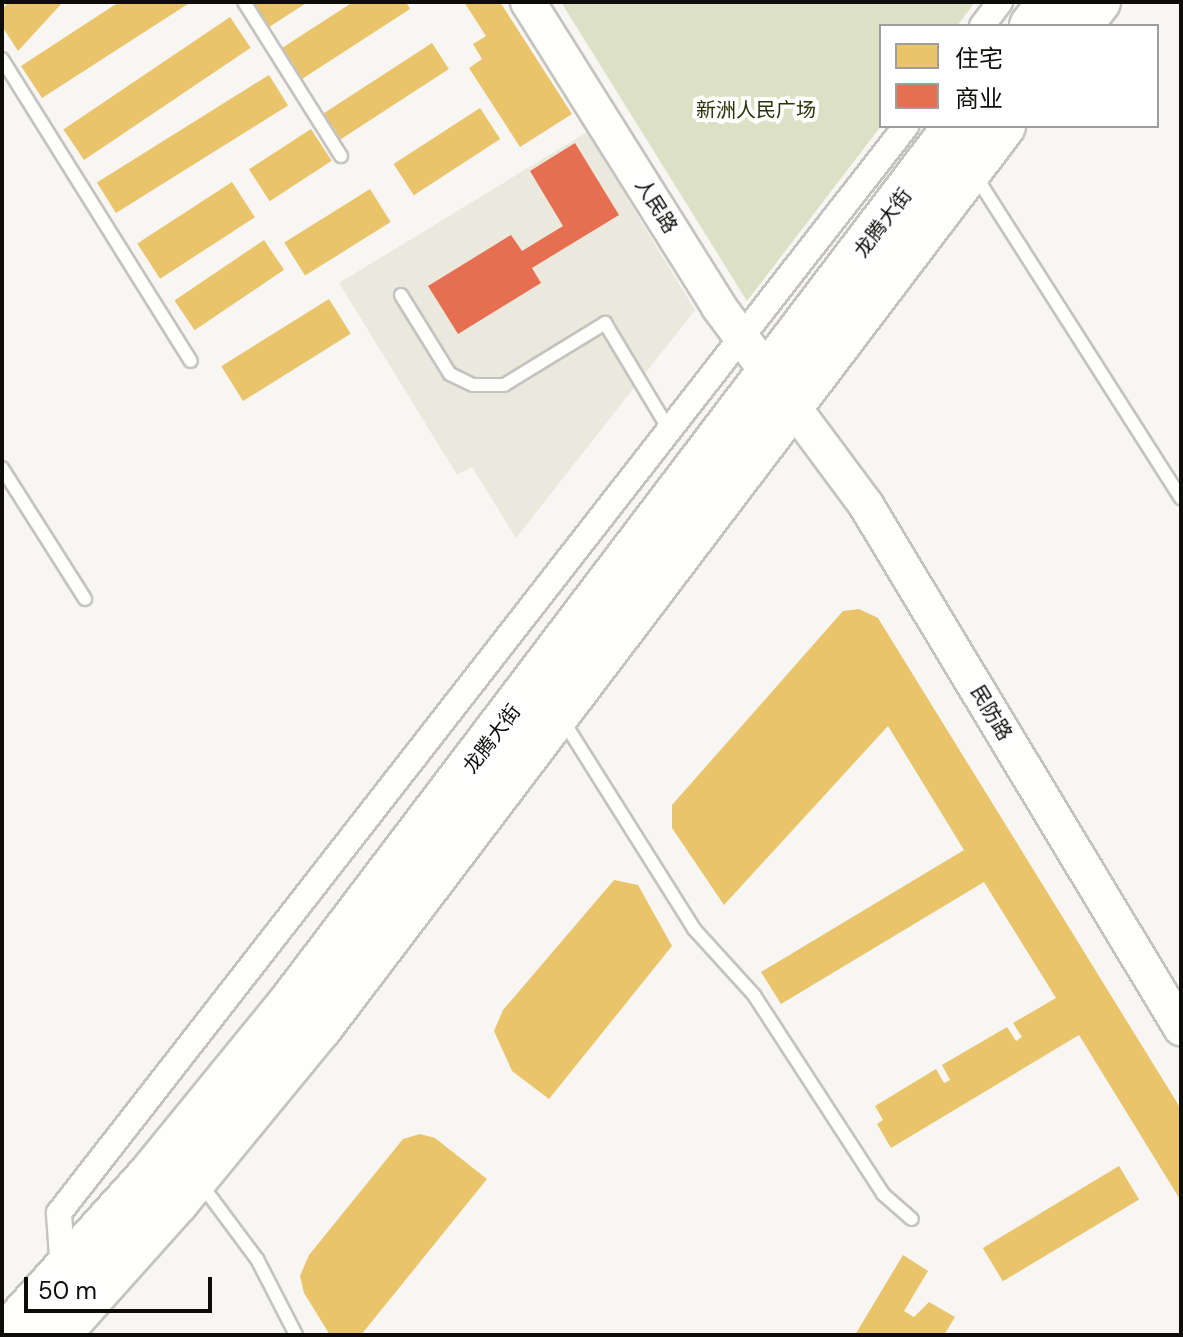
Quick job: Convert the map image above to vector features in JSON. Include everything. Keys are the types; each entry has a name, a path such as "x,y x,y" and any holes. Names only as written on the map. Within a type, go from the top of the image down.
{"highway":[{"path":"1034,24 1051,2"},
{"path":"1081,24 1098,2"},
{"name":"龙腾大街","path":"6,1335 63,1274 290,1004 954,128"},
{"name":"龙腾大街","path":"57,1335 196,1178 320,1027 558,713 768,373 971,169 1002,128"}],"street":[{"name":"人民路","path":"528,2 768,373"},
{"path":"984,24 1000,2"},
{"path":"63,1274 59,1213 671,433 768,373 905,128"},
{"name":"民防路","path":"768,373 866,505 1181,1028"}],"lane":[{"path":"244,2 341,156"},
{"path":"2,59 191,361"},
{"path":"971,169 1181,498"},
{"path":"401,295 450,374 473,385 504,385 605,323 671,433"},
{"path":"2,468 85,599"},
{"path":"558,713 694,929 754,995 883,1194 912,1219"},
{"path":"196,1178 257,1259 296,1335"}],"shaded area":[{"path":"587,132 695,310 516,538 472,467 457,475 339,283"}],"green space":[{"name":"新洲人民广场","path":"561,2 975,2 958,24 879,24 879,128 747,301"}],"building: 住宅":[{"path":"9,2 63,2 18,51 2,26 2,9"},
{"path":"119,2 191,2 42,98 21,66"},
{"path":"253,2 308,2 269,27"},
{"path":"353,2 406,2 410,9 302,79 282,48"},
{"path":"464,2 500,2 572,114 520,147 469,68 482,59 473,44 486,36"},
{"path":"230,17 251,48 84,160 63,129"},
{"path":"432,43 449,69 341,139 324,113"},
{"path":"269,75 288,106 116,213 97,183"},
{"path":"480,108 500,139 414,195 394,164"},
{"path":"311,129 332,161 270,201 249,169"},
{"path":"232,182 255,217 160,279 137,244"},
{"path":"370,189 391,222 305,276 284,243"},
{"path":"264,240 284,270 195,330 174,300"},
{"path":"329,299 351,334 243,401 221,366"},
{"path":"859,609 878,618 1181,1109 1181,1201 1079,1035 891,1148 877,1124 883,1120 875,1106 936,1069 944,1083 950,1080 942,1065 1007,1027 1016,1041 1022,1037 1013,1023 1056,998 984,882 781,1004 761,972 964,850 888,726 724,905 672,828 672,805 843,611"},
{"path":"614,880 638,885 672,946 549,1099 512,1071 494,1031 503,1010"},
{"path":"420,1134 435,1138 487,1179 361,1335 330,1335 304,1293 300,1276 309,1255 403,1139"},
{"path":"1119,1166 1139,1199 1003,1281 983,1248"},
{"path":"903,1255 928,1271 904,1311 914,1317 929,1302 955,1317 944,1335 855,1335"}],"building: 商业":[{"path":"575,143 619,215 532,268 541,283 458,334 428,286 511,235 522,251 563,226 530,171"}]}
